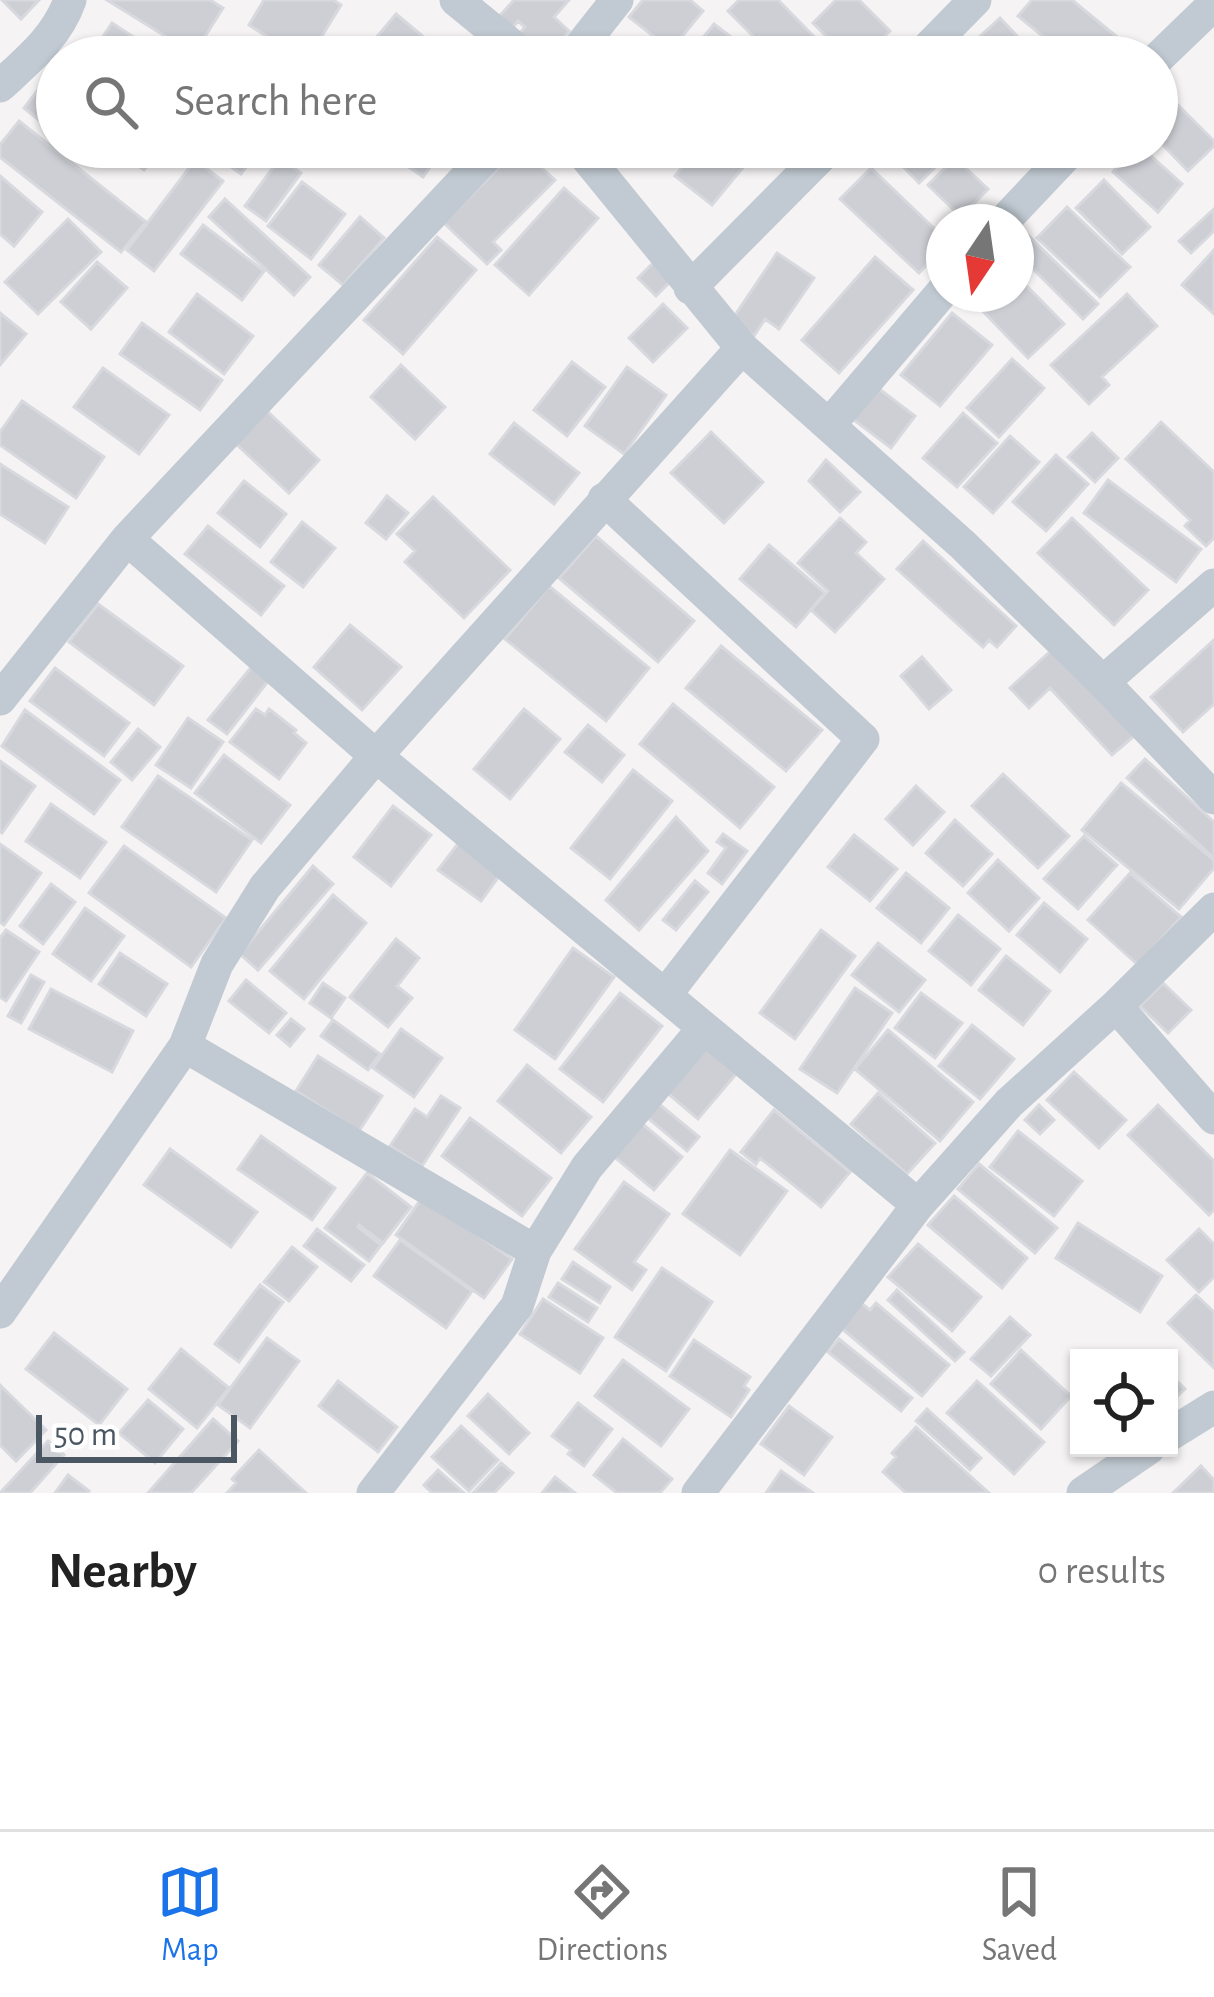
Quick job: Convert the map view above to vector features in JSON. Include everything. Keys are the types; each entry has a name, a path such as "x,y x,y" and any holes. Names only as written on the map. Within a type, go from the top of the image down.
{"street":[{"path":"51,36 70,0"},
{"path":"456,0 500,36"},
{"path":"589,36 617,0"},
{"path":"940,36 975,0"},
{"path":"1178,39 1214,4"},
{"path":"0,86 36,51"},
{"path":"0,699 127,539 475,168"},
{"path":"595,168 742,348 963,545 1214,798"},
{"path":"690,288 809,168"},
{"path":"1020,204 1054,168"},
{"path":"829,424 926,311"},
{"path":"0,1312 185,1046 217,964 265,887 376,756 742,348"},
{"path":"604,499 863,739 666,994"},
{"path":"127,539 376,756 918,1205"},
{"path":"1103,682 1214,585"},
{"path":"698,1493 918,1205 1009,1103 1214,909"},
{"path":"1116,1006 1214,1118"},
{"path":"373,1493 517,1306 535,1252 587,1167 704,1028"},
{"path":"185,1046 535,1252"},
{"path":"1178,1430 1214,1407"},
{"path":"1083,1493 1137,1457"}],"building":[{"path":"2,0 39,0 21,19"},
{"path":"107,0 210,0 223,8 205,36 165,36"},
{"path":"264,0 333,0 341,5 322,36 267,36 249,25"},
{"path":"514,0 569,0 554,17 569,31 565,36 519,36 525,27 518,21 510,31 496,20"},
{"path":"643,0 690,0 703,11 682,36 653,36 629,17"},
{"path":"739,0 778,0 813,36 753,36 728,11"},
{"path":"836,0 859,0 890,31 885,36 826,36 813,23"},
{"path":"1032,0 1072,0 1116,36 1042,36 1018,16"},
{"path":"396,14 422,36 378,36"},
{"path":"1000,18 1017,36 980,36"},
{"path":"112,23 132,36 103,36"},
{"path":"714,24 730,36 704,36"},
{"path":"36,92 36,118 24,108"},
{"path":"1178,105 1214,141 1188,171 1178,161"},
{"path":"19,121 36,135 36,168 78,168 146,222 121,252 0,157 0,145"},
{"path":"189,168 206,168 223,181 154,271 127,250"},
{"path":"273,168 294,168 301,173 266,221 245,206"},
{"path":"498,168 542,168 555,180 493,242 501,250 487,264 444,223"},
{"path":"682,168 743,168 712,205 675,176"},
{"path":"871,168 926,221 926,266 919,273 840,199"},
{"path":"904,168 934,168 919,183"},
{"path":"945,168 966,168 988,189 974,204 948,204 928,185"},
{"path":"1117,168 1164,168 1182,184 1158,212 1113,172"},
{"path":"0,176 42,212 14,246 0,234"},
{"path":"1104,180 1150,227 1122,254 1076,208"},
{"path":"302,182 345,214 311,259 268,226"},
{"path":"564,188 598,218 529,295 495,265"},
{"path":"225,199 310,277 294,295 209,217"},
{"path":"1067,207 1130,267 1100,297 1037,238"},
{"path":"1214,209 1214,231 1191,253 1179,241"},
{"path":"360,217 384,238 343,285 319,265"},
{"path":"68,219 101,252 38,314 5,282"},
{"path":"203,225 264,271 242,300 181,254"},
{"path":"437,237 476,270 403,354 364,320"},
{"path":"1034,241 1098,304 1083,319 1034,270"},
{"path":"1214,250 1214,314 1182,285"},
{"path":"777,253 814,278 779,329 765,319 754,336 731,321"},
{"path":"875,257 913,290 839,373 802,340"},
{"path":"655,261 673,279 656,296 638,278"},
{"path":"97,262 127,288 91,329 61,302"},
{"path":"1034,293 1064,324 1028,358 984,312 1034,312"},
{"path":"197,294 253,336 224,374 169,332"},
{"path":"1127,294 1157,326 1102,377 1109,385 1089,404 1051,365"},
{"path":"663,304 687,328 653,362 629,338"},
{"path":"0,313 26,334 0,365"},
{"path":"952,313 992,345 940,406 901,375"},
{"path":"142,323 222,380 200,410 120,354"},
{"path":"1012,359 1044,388 999,437 967,408"},
{"path":"572,362 605,387 567,436 534,410"},
{"path":"401,365 445,407 415,439 371,397"},
{"path":"627,367 666,395 624,454 585,426"},
{"path":"103,368 169,415 139,454 74,407"},
{"path":"874,385 915,416 891,448 850,417"},
{"path":"22,401 104,457 76,498 0,445 0,432"},
{"path":"267,411 319,460 289,493 236,444"},
{"path":"963,413 997,443 957,487 923,458"},
{"path":"1161,422 1214,472 1214,538 1206,546 1185,526 1190,520 1126,459"},
{"path":"514,423 579,473 554,504 490,454"},
{"path":"711,432 763,482 724,523 671,473"},
{"path":"1092,433 1118,458 1095,482 1068,457"},
{"path":"1010,436 1039,462 993,513 964,487"},
{"path":"1056,455 1088,484 1046,531 1013,502"},
{"path":"826,460 860,492 840,512 809,481"},
{"path":"0,464 68,507 45,543 0,514"},
{"path":"1108,480 1201,549 1176,582 1084,513"},
{"path":"244,481 286,514 260,547 218,513"},
{"path":"387,496 408,513 386,539 366,523"},
{"path":"433,497 510,570 464,618 405,562 415,551 397,534"},
{"path":"840,518 866,542 856,553 884,579 835,632 811,610 828,591 798,563"},
{"path":"1072,518 1148,590 1114,625 1038,553"},
{"path":"302,522 335,548 303,587 271,562"},
{"path":"208,526 284,586 261,615 185,554"},
{"path":"596,536 694,621 658,662 559,578"},
{"path":"923,541 1016,626 997,647 989,640 983,647 897,569"},
{"path":"769,545 825,593 796,627 740,579"},
{"path":"549,586 649,668 606,721 505,639"},
{"path":"98,604 183,666 154,705 69,642"},
{"path":"350,625 401,667 362,710 314,667"},
{"path":"1213,641 1214,704 1183,732 1151,697"},
{"path":"721,646 822,730 786,771 686,688"},
{"path":"1054,648 1134,736 1112,755 1050,688 1029,708 1010,688"},
{"path":"922,657 951,690 929,709 901,676"},
{"path":"258,659 269,680 227,734 208,720"},
{"path":"55,668 129,723 104,756 30,701"},
{"path":"673,704 774,787 740,828 640,744"},
{"path":"256,709 265,715 269,709 306,743 279,779 230,742"},
{"path":"524,709 560,739 510,799 474,769"},
{"path":"25,710 120,780 94,814 2,746"},
{"path":"188,718 223,742 191,788 156,765"},
{"path":"588,725 624,755 602,782 565,752"},
{"path":"138,729 160,747 132,780 111,762"},
{"path":"224,755 290,805 261,843 195,793"},
{"path":"1145,759 1214,822 1214,858 1127,778"},
{"path":"0,761 35,786 2,833 0,831"},
{"path":"633,770 672,801 610,879 571,848"},
{"path":"1003,774 1069,836 1038,868 972,806"},
{"path":"158,776 252,840 216,892 122,827"},
{"path":"1121,783 1214,860 1214,868 1179,909 1082,830"},
{"path":"916,786 944,812 913,845 886,819"},
{"path":"51,804 106,842 80,878 26,841"},
{"path":"393,806 431,835 391,886 354,857"},
{"path":"676,817 708,851 639,930 606,900"},
{"path":"955,820 992,854 963,886 926,853"},
{"path":"723,834 747,851 722,884 708,873 726,848 717,842"},
{"path":"854,835 897,869 870,901 828,867"},
{"path":"1084,836 1117,865 1078,909 1044,879"},
{"path":"463,837 505,868 481,901 438,870"},
{"path":"0,844 41,873 4,925 0,922"},
{"path":"124,846 226,918 191,967 89,893"},
{"path":"998,860 1039,898 1009,931 968,893"},
{"path":"313,866 333,884 258,970 240,954"},
{"path":"906,873 949,908 921,943 877,908"},
{"path":"1130,873 1181,917 1138,965 1088,920"},
{"path":"695,881 708,892 676,930 663,920"},
{"path":"51,884 75,902 43,944 20,926"},
{"path":"333,895 366,923 304,999 270,971"},
{"path":"1044,903 1087,939 1060,972 1017,935"},
{"path":"85,908 124,936 91,981 53,954"},
{"path":"958,915 1000,949 971,985 929,951"},
{"path":"6,930 39,952 6,1001 0,997 0,938"},
{"path":"821,930 855,956 795,1039 760,1013"},
{"path":"396,939 419,958 397,986 412,998 388,1027 350,997"},
{"path":"878,943 925,980 899,1012 852,975"},
{"path":"573,948 614,977 555,1059 515,1030"},
{"path":"120,953 167,984 146,1016 99,984"},
{"path":"1006,956 1050,991 1023,1025 979,990"},
{"path":"31,975 44,982 21,1023 8,1016"},
{"path":"246,980 286,1013 269,1033 229,1001"},
{"path":"323,983 345,998 331,1018 310,1003"},
{"path":"1163,983 1191,1010 1168,1033 1140,1006"},
{"path":"855,988 892,1013 837,1093 800,1069"},
{"path":"51,989 133,1031 112,1072 29,1029"},
{"path":"620,993 662,1026 603,1102 560,1069"},
{"path":"921,993 962,1023 935,1058 895,1028"},
{"path":"291,1019 304,1029 290,1046 277,1035"},
{"path":"333,1020 380,1054 368,1070 321,1036"},
{"path":"972,1025 1014,1059 980,1099 939,1066"},
{"path":"401,1029 442,1058 414,1097 373,1068"},
{"path":"888,1030 973,1102 940,1141 855,1069"},
{"path":"704,1045 737,1073 698,1119 665,1091"},
{"path":"318,1056 382,1096 359,1131 296,1091"},
{"path":"527,1065 591,1117 561,1153 498,1101"},
{"path":"1074,1072 1126,1120 1099,1148 1047,1100"},
{"path":"878,1093 935,1143 907,1174 851,1124"},
{"path":"441,1096 460,1108 422,1166 390,1146 415,1109 427,1117"},
{"path":"659,1104 699,1137 687,1151 648,1118"},
{"path":"1039,1105 1054,1120 1040,1134 1025,1120"},
{"path":"1158,1105 1214,1161 1214,1210 1209,1215 1128,1135"},
{"path":"774,1110 850,1172 821,1207 760,1158 756,1164 741,1152"},
{"path":"470,1118 551,1178 522,1216 442,1156"},
{"path":"639,1121 682,1157 654,1190 611,1154"},
{"path":"1018,1131 1082,1181 1054,1216 990,1167"},
{"path":"261,1136 335,1188 312,1220 238,1169"},
{"path":"170,1149 257,1212 231,1247 144,1185"},
{"path":"730,1150 787,1191 740,1255 683,1214"},
{"path":"979,1164 1057,1228 1035,1253 958,1189"},
{"path":"367,1173 411,1207 383,1243 359,1225 381,1245 369,1261 325,1228"},
{"path":"624,1182 669,1214 634,1262 646,1270 632,1290 575,1249"},
{"path":"423,1196 512,1259 484,1298 396,1235"},
{"path":"954,1196 1027,1258 1002,1288 928,1225"},
{"path":"1078,1223 1162,1276 1140,1312 1056,1258"},
{"path":"317,1229 364,1265 351,1281 304,1246"},
{"path":"1199,1229 1214,1244 1214,1277 1199,1292 1167,1260"},
{"path":"400,1240 472,1291 446,1328 374,1276"},
{"path":"918,1244 981,1297 952,1331 888,1277"},
{"path":"292,1247 317,1267 289,1301 264,1282"},
{"path":"573,1262 610,1287 600,1303 562,1279"},
{"path":"662,1268 712,1302 666,1371 615,1337"},
{"path":"558,1283 597,1308 588,1322 549,1297"},
{"path":"260,1285 283,1302 239,1362 215,1344"},
{"path":"897,1290 964,1352 955,1361 888,1300"},
{"path":"1196,1295 1214,1312 1214,1368 1168,1323"},
{"path":"543,1299 603,1338 580,1373 520,1334"},
{"path":"861,1303 870,1310 876,1303 949,1365 922,1396 840,1327"},
{"path":"1010,1317 1030,1335 991,1376 971,1359"},
{"path":"54,1333 127,1389 99,1425 26,1369"},
{"path":"267,1338 299,1361 250,1428 218,1405"},
{"path":"839,1339 912,1398 901,1411 828,1352"},
{"path":"694,1340 750,1377 744,1386 749,1390 731,1417 670,1376"},
{"path":"181,1349 229,1388 197,1428 149,1389"},
{"path":"1021,1350 1070,1397 1041,1429 991,1384"},
{"path":"623,1360 689,1409 661,1446 595,1396"},
{"path":"338,1381 397,1427 378,1452 319,1406"},
{"path":"977,1381 1044,1442 1014,1474 947,1413"},
{"path":"0,1385 46,1430 16,1461 0,1445"},
{"path":"488,1394 529,1433 509,1454 468,1416"},
{"path":"148,1400 183,1429 155,1463 119,1433"},
{"path":"578,1403 612,1429 584,1466 552,1436"},
{"path":"789,1406 832,1437 804,1475 761,1444"},
{"path":"927,1409 981,1458 970,1470 916,1421"},
{"path":"213,1419 238,1441 191,1493 148,1493"},
{"path":"461,1426 498,1460 469,1491 432,1457"},
{"path":"916,1427 989,1493 906,1493 883,1472 896,1457 892,1453"},
{"path":"623,1439 672,1479 660,1493 617,1493 594,1475"},
{"path":"48,1441 64,1455 30,1493 0,1493"},
{"path":"259,1450 306,1493 227,1493 236,1483 232,1479"},
{"path":"501,1463 513,1473 494,1493 473,1493"},
{"path":"1201,1466 1214,1480 1214,1493 1173,1493"},
{"path":"438,1470 464,1493 432,1493 424,1485"},
{"path":"781,1471 813,1493 766,1493"},
{"path":"68,1475 89,1491 55,1493"},
{"path":"555,1477 575,1493 542,1493"}]}
